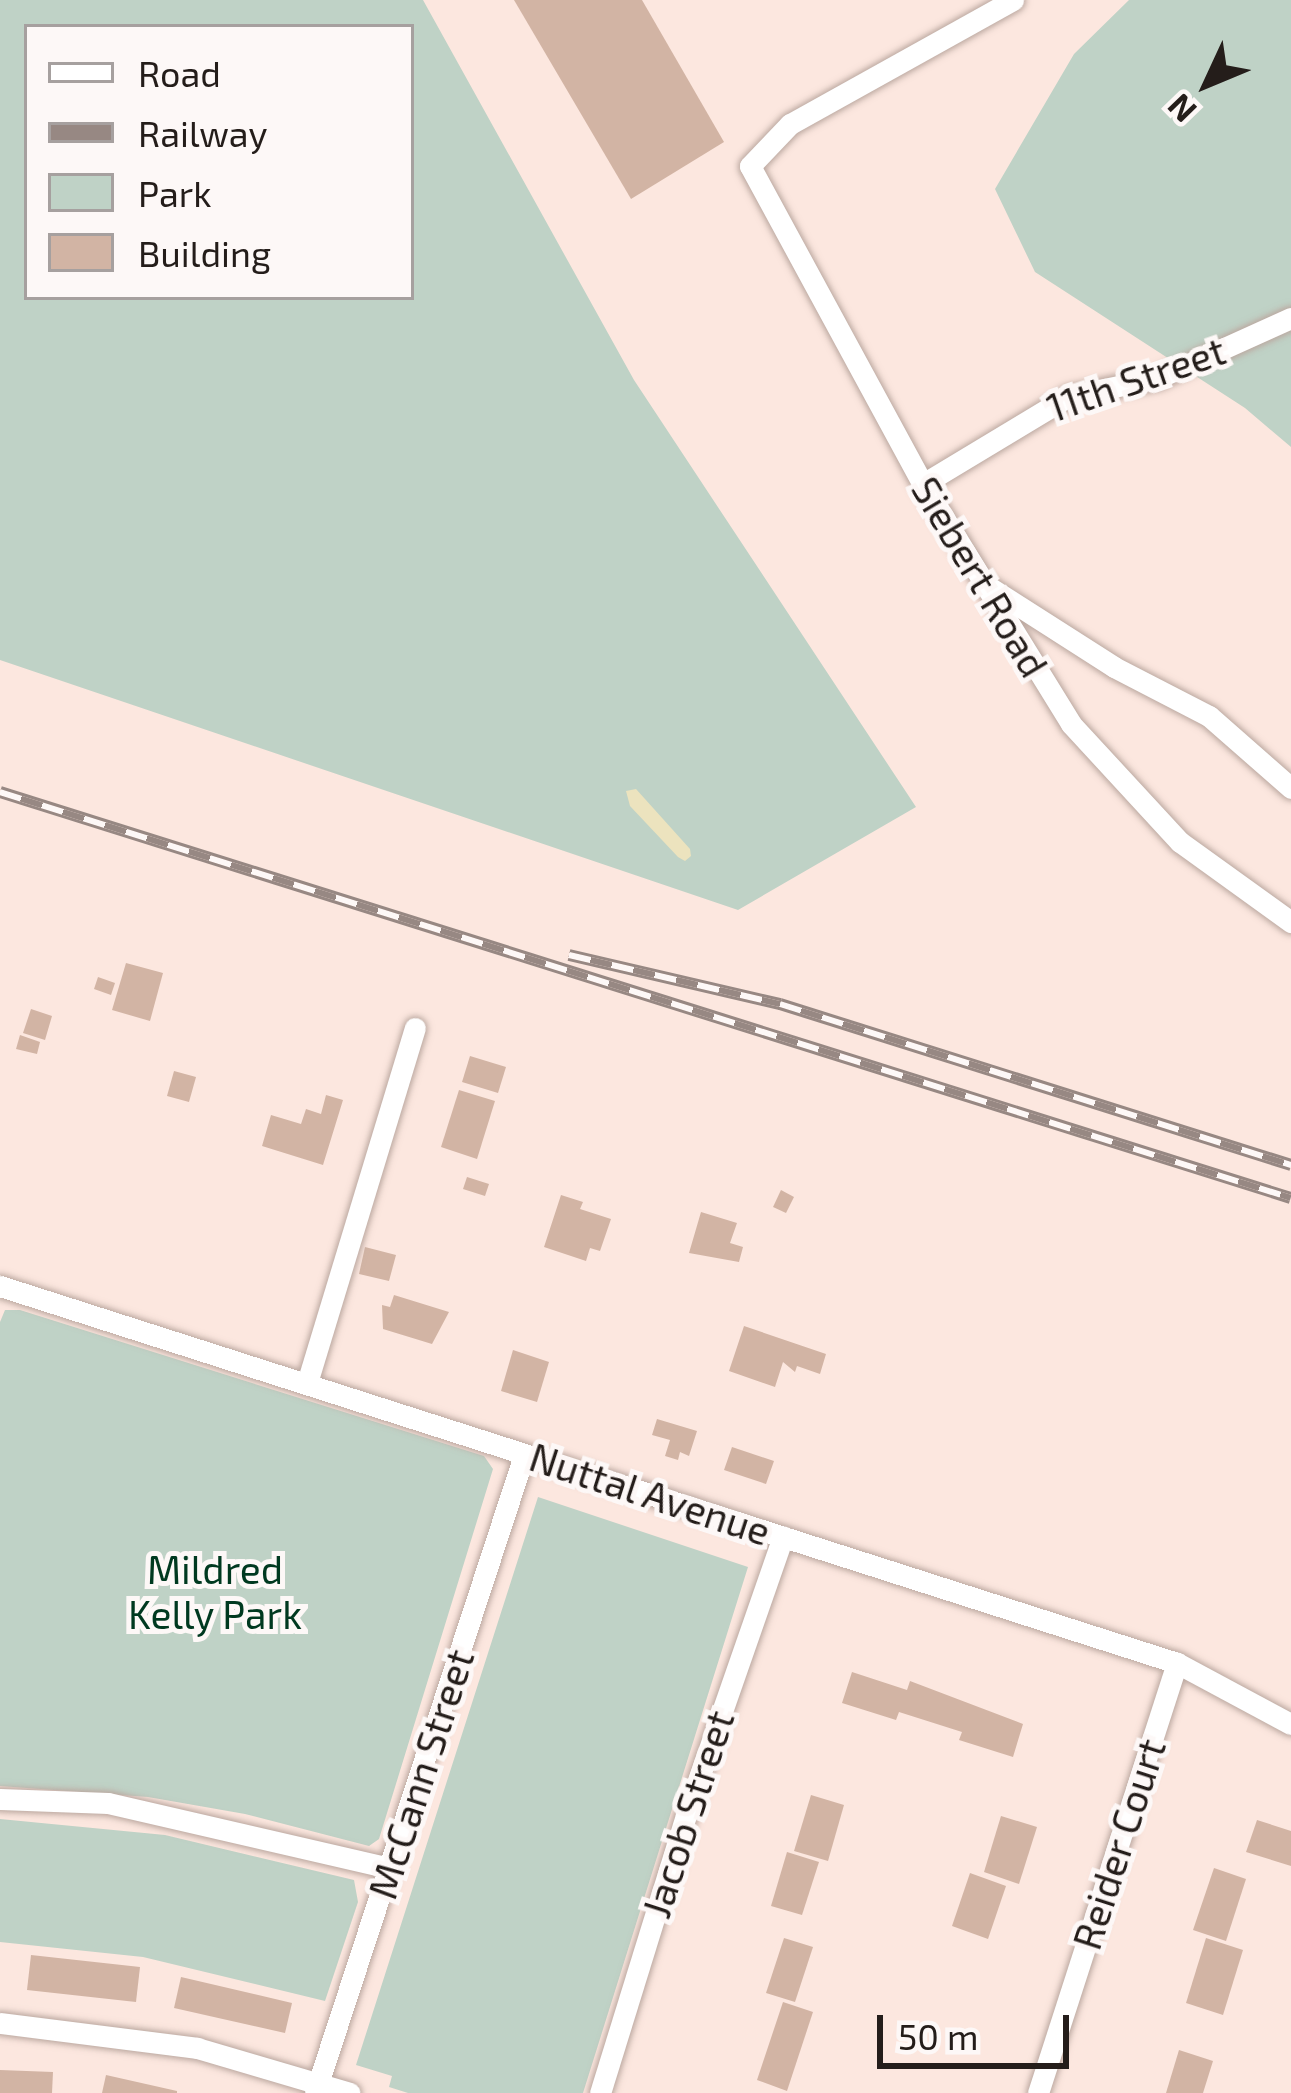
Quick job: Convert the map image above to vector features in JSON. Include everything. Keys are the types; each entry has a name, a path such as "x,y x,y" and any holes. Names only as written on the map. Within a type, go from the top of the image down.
{"street":[{"name":"Siebert Road","path":"1013,0 790,124 750,166 923,484 1071,724 1180,842 1291,922"},
{"name":"11th Street","path":"923,484 1070,396 1158,378 1291,318"},
{"path":"981,581 1114,667 1209,716 1288,779"},
{"path":"307,1383 415,1028"},
{"name":"Nuttal Avenue","path":"0,1286 1177,1663 1291,1724"},
{"name":"McCann Street","path":"317,2088 524,1455"},
{"name":"Jacob Street","path":"599,2093 686,1815 783,1536"},
{"name":"Reider Court","path":"1038,2093 1177,1663"},
{"path":"0,1799 108,1803 390,1868"},
{"path":"0,2023 197,2048 317,2088 350,2093"}],"green space":[{"path":"0,0 423,0 634,380 916,807 738,910 0,660"},
{"path":"1129,0 1291,0 1291,447 1245,408 1035,272 995,189 1074,54"},
{"name":"Mildred Kelly Park","path":"5,1310 20,1310 484,1456 493,1469 379,1839 369,1846 245,1814 148,1797 0,1786 0,1322"},
{"path":"538,1497 748,1567 583,2093 408,2093 389,2087 392,2076 356,2065"},
{"path":"0,1819 165,1835 354,1880 358,1902 325,2001 143,1957 0,1942"}],"sand":[{"path":"636,789 690,849 691,856 685,861 630,806 626,791"}],"building":[{"path":"514,0 642,0 724,142 631,199"},
{"path":"126,963 163,973 150,1021 112,1010"},
{"path":"98,977 115,983 111,995 94,989"},
{"path":"31,1009 52,1016 45,1040 23,1033"},
{"path":"20,1035 40,1042 37,1054 16,1049"},
{"path":"470,1056 506,1067 498,1093 462,1082"},
{"path":"174,1071 196,1077 189,1102 167,1096"},
{"path":"459,1090 495,1101 477,1159 441,1147"},
{"path":"326,1095 343,1100 323,1165 262,1146 271,1115 301,1124 306,1109 321,1114"},
{"path":"467,1177 489,1184 485,1196 463,1189"},
{"path":"781,1190 794,1197 786,1213 773,1207"},
{"path":"561,1195 583,1202 580,1209 611,1219 600,1251 590,1248 586,1261 544,1247"},
{"path":"701,1212 737,1223 730,1243 743,1247 739,1262 689,1253"},
{"path":"365,1247 396,1255 389,1281 359,1274"},
{"path":"394,1295 449,1312 432,1344 383,1329 382,1305 390,1307"},
{"path":"744,1326 826,1354 820,1374 797,1366 795,1372 783,1362 775,1387 729,1371"},
{"path":"513,1350 549,1362 537,1402 501,1391"},
{"path":"657,1419 697,1431 689,1456 680,1452 678,1460 665,1456 670,1440 652,1435"},
{"path":"732,1447 774,1461 766,1484 724,1470"},
{"path":"852,1672 907,1690 910,1681 1023,1724 1013,1757 959,1740 962,1732 899,1712 896,1720 842,1703"},
{"path":"811,1795 844,1805 828,1861 794,1851"},
{"path":"1001,1816 1037,1827 1019,1884 984,1872"},
{"path":"1257,1820 1291,1831 1291,1866 1246,1852"},
{"path":"787,1852 819,1862 802,1915 771,1906"},
{"path":"1214,1868 1246,1879 1226,1941 1193,1930"},
{"path":"970,1873 1006,1886 988,1939 952,1926"},
{"path":"784,1938 813,1947 795,2002 766,1993"},
{"path":"1206,1938 1243,1950 1223,2015 1186,2003"},
{"path":"31,1955 140,1967 136,2002 27,1990"},
{"path":"181,1977 292,2003 285,2033 174,2008"},
{"path":"783,2002 813,2012 787,2091 757,2080"},
{"path":"1179,2050 1213,2061 1203,2093 1166,2093"},
{"path":"0,2070 53,2072 52,2093 0,2093"},
{"path":"106,2075 177,2091 177,2093 102,2093"}],"railway":[{"path":"0,792 1291,1198"},
{"path":"569,955 780,1004 1291,1165"}]}
